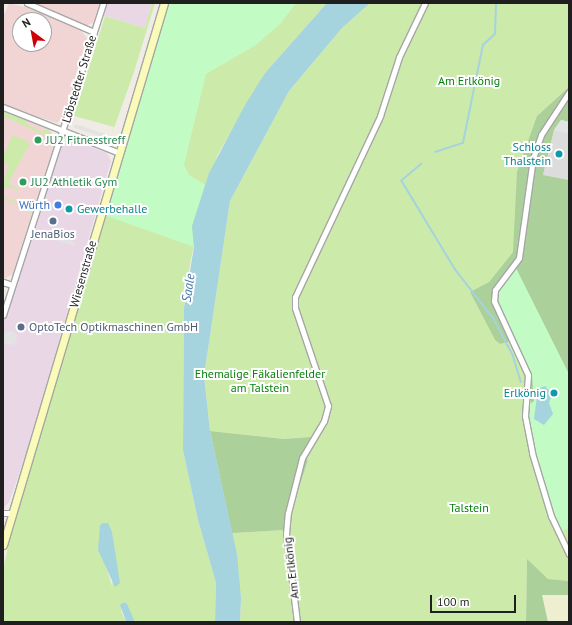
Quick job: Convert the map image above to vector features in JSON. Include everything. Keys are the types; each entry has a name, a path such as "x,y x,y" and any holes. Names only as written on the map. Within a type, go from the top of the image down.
{"street":[{"path":"27,3 94,32"},
{"name":"Löbstedter Straße","path":"3,315 63,132 102,3"},
{"name":"Wiesenstraße","path":"3,545 7,513 164,3"},
{"name":"Am Erlkönig","path":"298,622 286,534 288,513 302,458 324,421 328,406 295,308 296,297 380,116 399,57 424,3"},
{"path":"569,92 541,135 532,158 519,258 495,290 494,301 528,375 525,416 532,453 552,516 569,554"},
{"path":"3,107 63,132 117,152"},
{"path":"3,282 12,285"}],"shaded area":[{"path":"9,3 39,12 12,12 12,52 52,52 52,18 81,31 87,38 63,117 57,123 3,105 3,17"},
{"path":"32,3 100,3 93,23 85,26"},
{"path":"106,3 152,3 145,28 102,15"},
{"path":"3,112 15,113 49,129 56,139 13,274 4,279"},
{"path":"561,120 569,122 569,133 554,130"},
{"path":"75,124 106,134 105,138 74,128"},
{"name":"Schloss Thalstein","path":"554,130 569,133 569,180 543,175"},
{"path":"72,140 107,153 111,161 27,452 9,502 3,509 3,322 60,146"},
{"path":"36,230 75,242 74,246 35,234"},
{"path":"10,331 15,333 17,338 15,343 10,345 5,343 3,338 5,333"}],"green space":[{"path":"152,3 155,3 134,72 108,145 114,127 74,116 105,16 145,28"},
{"path":"167,3 327,3 265,73 218,154 206,185 190,264 184,308 183,450 198,520 216,583 215,622 135,622 124,602 121,611 126,622 3,622 3,570 15,515","holes":["112,532 115,562 112,586 99,545"]},
{"path":"167,3 296,3 281,23 256,45 206,74 184,165 189,175 206,185 192,226 194,247 104,215"},
{"path":"370,3 569,3 569,87 537,116 513,252 489,282 470,292 495,340 500,344 512,341 532,375 534,401 569,512 569,581 548,579 527,560 526,622 240,622 241,598 232,533 285,530 308,460 300,456 311,437 284,439 210,431 204,376 230,201 289,91 342,28"},
{"path":"569,87 569,122 561,120 554,130 543,175 569,180 569,445 530,426 532,375 512,341 500,344 495,340 470,292 489,282 513,252 517,172 537,116"},
{"path":"3,112 27,120 26,124 34,128 37,125 36,129 43,132 45,129 52,133 46,136 3,116"},
{"path":"13,135 30,143 8,184 19,189 16,193 17,189 3,187 8,164 3,162 3,156"},
{"path":"4,193 4,197 11,201 14,197 13,201 20,205 22,201 22,205 31,210 34,206 30,215 30,210 21,206 19,210 20,206 12,202 9,205 11,202 3,199"},
{"name":"Erlkönig","path":"516,268 569,374 569,528 560,532 535,460 529,416 529,405 534,401 532,375 496,300 496,290"},
{"path":"210,431 284,439 311,437 300,456 308,460 285,530 232,533"},
{"path":"527,559 548,579 569,581 569,595 542,595 548,622 526,622"},
{"path":"542,595 569,595 569,622 548,622"}],"water":[{"name":"Saale","path":"327,3 370,3 342,28 289,91 230,201 204,376 210,431 237,554 241,598 240,622 215,622 216,583 198,520 183,450 184,308 194,247 192,226 209,173 245,105 265,73"},
{"path":"545,386 552,394 549,403 553,414 544,425 534,419 538,389"},
{"path":"103,523 108,523 112,532 120,583 115,587 98,550 100,525"},
{"path":"124,602 127,604 135,622 126,621 120,605"}],"waterway":[{"path":"435,152 463,143 483,45 495,34 496,3"},
{"path":"422,164 402,181 455,269 494,319 513,355 521,382"}],"place":[{"name":"JU2 Fitnesstreff","path":"38,140"},
{"name":"Schloss Thalstein","path":"559,154"},
{"name":"JU2 Athletik Gym","path":"23,182"},
{"name":"Würth","path":"58,205"},
{"name":"Gewerbehalle","path":"69,209"},
{"name":"JenaBios","path":"53,221"},
{"name":"OptoTech Optikmaschinen GmbH","path":"21,327"},
{"name":"Erlkönig","path":"554,393"}],"park label":[{"name":"Ehemalige Fäkalienfelder am Talstein","path":"260,381"},
{"name":"Talstein","path":"469,508"}]}
